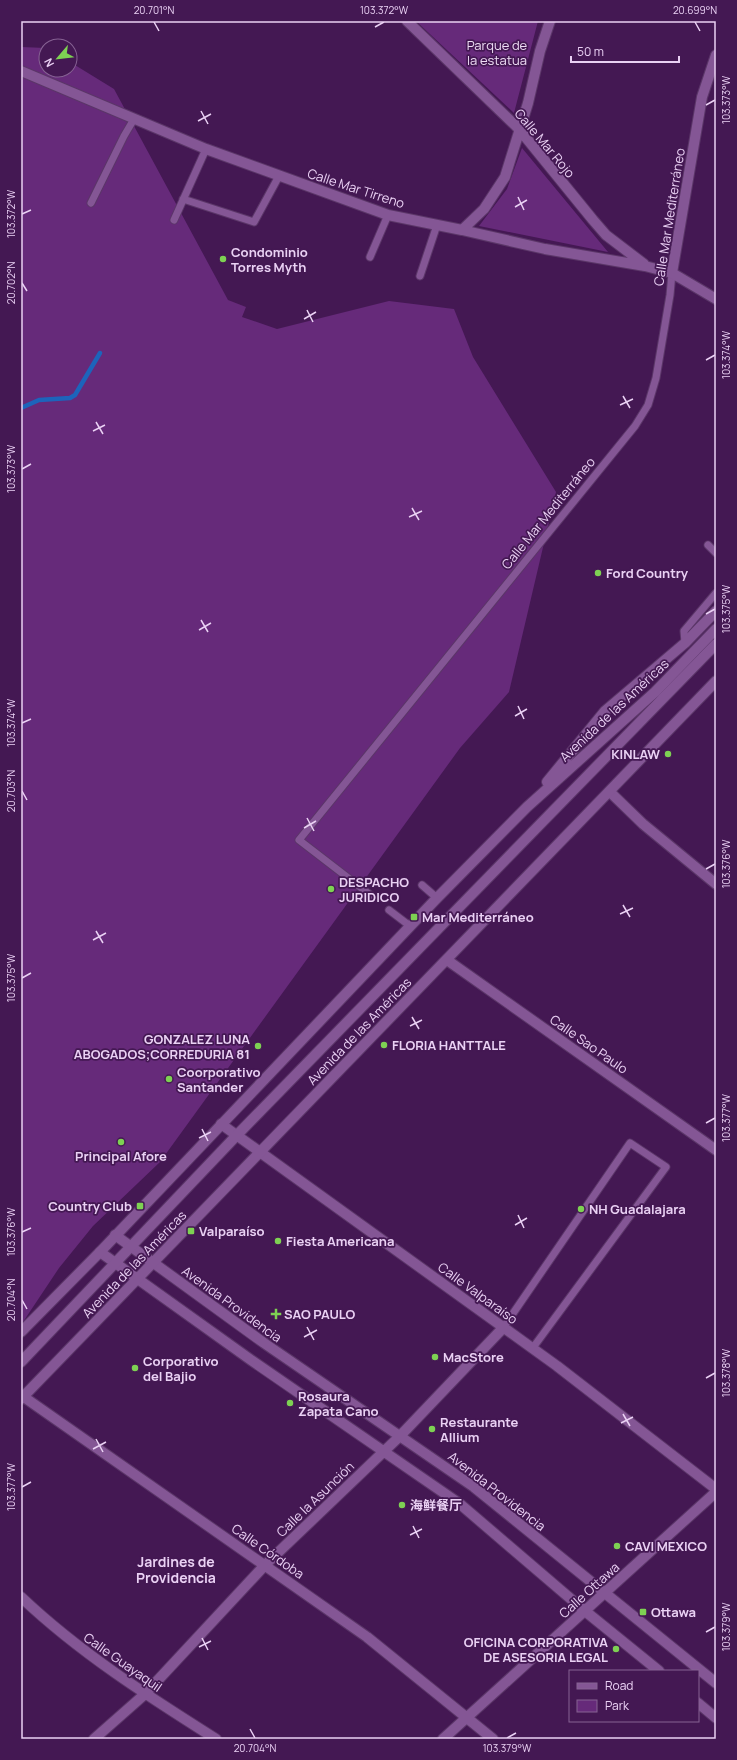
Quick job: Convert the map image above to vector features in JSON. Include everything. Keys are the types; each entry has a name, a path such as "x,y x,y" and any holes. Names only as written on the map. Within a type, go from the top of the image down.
{"street":[{"name":"Calle Mar Rojo","path":"407,21 519,129 592,220 606,235 645,266"},
{"path":"462,230 484,209 505,177 528,103 540,51 550,21"},
{"name":"Calle Mar Mediterráneo","path":"672,273 702,97 716,55"},
{"name":"Calle Mar Tirreno","path":"21,71 206,149 388,215 545,249 645,266 672,273 716,299"},
{"name":"Avenida de las Américas","path":"527,807 605,711 685,643 716,610"},
{"name":"Avenida de las Américas","path":"21,1332 100,1252 437,898 527,807 655,692 716,629"},
{"name":"Avenida de las Américas","path":"21,1362 237,1135 716,644"},
{"name":"Avenida de las Américas","path":"22,1397 716,681"},
{"path":"610,792 643,824 716,884"},
{"name":"Calle Sao Paulo","path":"447,960 716,1150"},
{"name":"Calle Valparaíso","path":"221,1124 557,1366 716,1490"},
{"name":"Avenida Providencia","path":"116,1235 264,1343 474,1487 604,1594 716,1683"},
{"path":"100,1252 460,1504 585,1611 658,1670"},
{"name":"Calle la Asunción","path":"94,1739 145,1694 265,1565 384,1452 503,1328"},
{"name":"Calle Córdoba","path":"22,1397 368,1637 492,1739"},
{"name":"Calle Ottawa","path":"443,1739 604,1594 716,1490"},
{"name":"Calle Guayaquil","path":"21,1597 78,1647 145,1694 216,1739"},
{"path":"699,1704 716,1718"}],"lane":[{"path":"91,203 134,119"},
{"path":"174,220 206,149"},
{"path":"183,199 254,222 279,176"},
{"path":"370,257 388,215"},
{"path":"420,276 437,225"},
{"name":"Calle Mar Mediterráneo","path":"373,897 299,840 635,426 648,405 656,378 670,295 672,273"},
{"path":"708,545 716,553"},
{"path":"685,643 684,631 716,593"},
{"path":"422,885 437,898"},
{"path":"389,910 410,926"},
{"path":"503,1328 630,1143 666,1167 532,1349"}],"green space":[{"name":"Parque de la estatua","path":"416,21 538,21 514,113"},
{"path":"21,47 38,48 38,78 78,78 78,67 114,89 228,300 246,307 242,317 277,329 389,301 454,309 473,357 556,492 509,692 460,748 160,1162 93,1226 59,1268 21,1325"},
{"path":"522,148 608,252 479,226 507,189"}],"waterway":[{"path":"21,408 39,400 70,398 75,395 100,353"}],"place":[{"name":"Condominio Torres Myth","path":"223,259"},
{"name":"Ford Country","path":"598,573"},
{"name":"KINLAW","path":"668,754"},
{"name":"DESPACHO JURIDICO","path":"331,889"},
{"name":"Mar Mediterráneo","path":"414,917"},
{"name":"FLORIA HANTTALE","path":"384,1045"},
{"name":"GONZALEZ LUNA ABOGADOS;CORREDURIA 81","path":"258,1046"},
{"name":"Coorporativo Santander","path":"169,1079"},
{"name":"Principal Afore","path":"121,1142"},
{"name":"Country Club","path":"140,1206"},
{"name":"NH Guadalajara","path":"581,1209"},
{"name":"Valparaíso","path":"191,1231"},
{"name":"Fiesta Americana","path":"278,1241"},
{"name":"SAO PAULO","path":"276,1314"},
{"name":"MacStore","path":"435,1357"},
{"name":"Corporativo del Bajio","path":"135,1368"},
{"name":"Rosaura Zapata Cano","path":"290,1403"},
{"name":"Restaurante Allium","path":"432,1429"},
{"name":"海鲜餐厅","path":"402,1505"},
{"name":"CAVI MEXICO","path":"617,1546"},
{"name":"Ottawa","path":"643,1612"},
{"name":"OFICINA CORPORATIVA DE ASESORIA LEGAL","path":"616,1649"}],"district":[{"name":"Jardines de Providencia","path":"176,1570"}]}
